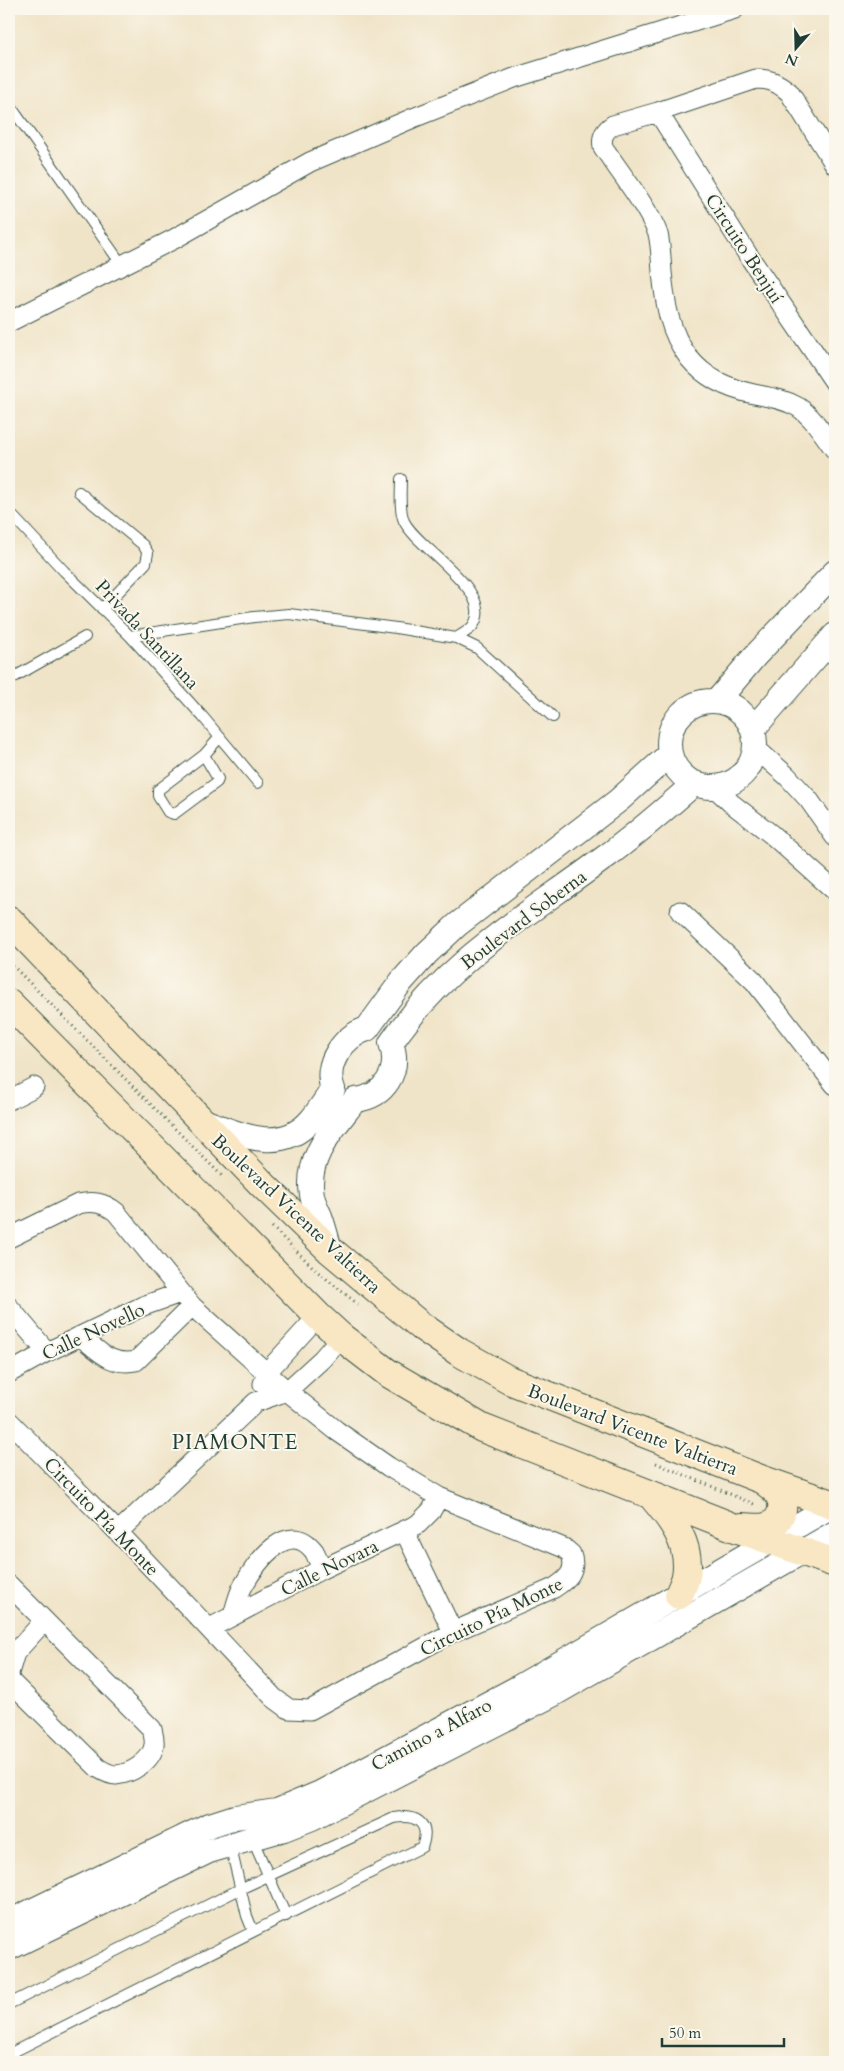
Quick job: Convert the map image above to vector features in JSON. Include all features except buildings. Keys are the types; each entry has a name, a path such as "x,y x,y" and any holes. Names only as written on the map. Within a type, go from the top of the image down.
{"main road":[{"name":"Boulevard Vicente Valtierra","path":"9,920 199,1119 330,1250 421,1326 459,1352 509,1380 763,1480 835,1504"},
{"path":"9,1003 318,1316 341,1338 388,1373 482,1428 734,1527 835,1563"},
{"path":"734,1527 764,1528 775,1524 781,1516 783,1503 778,1493 763,1480"},
{"path":"651,1495 670,1516 681,1536 686,1559 686,1576 679,1595"}],"street":[{"path":"9,322 174,239 310,162 514,78 735,9"},
{"path":"835,164 789,92 778,83 768,79 756,79 613,125 604,133 602,142 603,147 649,216 658,235 664,295 670,324 677,340 690,359 705,374 720,384 787,402 799,408 812,420 835,450"},
{"name":"Circuito Benjuí","path":"658,112 748,255 835,384"},
{"path":"716,701 754,656 835,572"},
{"path":"704,785 729,784 742,775 751,763 754,738 835,635"},
{"path":"835,836 804,794 754,738 744,715 732,705 716,701 702,702 690,706 679,715 672,727 669,741 670,754 675,766 684,776 704,785 731,803 778,840 835,891"},
{"name":"Boulevard Soberna","path":"333,1089 330,1074 337,1052 346,1040 358,1032 367,1029 402,982 427,953 445,936 620,800 670,754"},
{"name":"Boulevard Soberna","path":"391,1043 407,1020 452,972 479,948 704,785"},
{"path":"680,911 754,981 835,1085"},
{"path":"199,1119 246,1136 270,1141 297,1132 310,1121 333,1089 355,1100 364,1099 375,1094 385,1085 395,1063 395,1054 391,1043 367,1029"},
{"path":"9,1100 34,1087"},
{"path":"330,1250 312,1196 310,1176 316,1156 323,1142 355,1100"},
{"name":"Circuito Pía Monte","path":"9,1238 78,1204 90,1201 99,1202 116,1212 186,1299 287,1391 337,1431 389,1467 439,1497 564,1548 571,1554 573,1564 568,1579 554,1588 453,1632 310,1710 289,1709 274,1698 248,1673 210,1628 9,1421"},
{"path":"80,1336 112,1360 124,1364 136,1361 186,1299"},
{"name":"Calle Novello","path":"9,1373 47,1352 143,1306 186,1299"},
{"path":"9,1307 47,1352"},
{"path":"256,1402 267,1372 318,1316"},
{"path":"118,1532 256,1402 287,1391 322,1359 341,1338"},
{"name":"Calle Novara","path":"210,1628 322,1569 425,1518 439,1497"},
{"name":"Camino a Alfaro","path":"9,1922 208,1826 235,1817 277,1811 320,1793 524,1697 679,1595 835,1504"},
{"path":"404,1530 453,1632"},
{"name":"Camino a Alfaro","path":"9,1948 185,1861 209,1851 284,1829 312,1818 524,1697 803,1551 835,1532"},
{"path":"233,1615 242,1587 259,1564 281,1540 291,1538 304,1542 314,1552 322,1569"},
{"path":"9,1585 152,1729 154,1744 150,1756 141,1765 125,1773 114,1775 98,1768 10,1681 9,1674 15,1653 44,1621"}],"lane":[{"path":"9,104 122,265"},
{"path":"401,480 404,520 411,533 469,589 476,601 477,615 472,627 456,638"},
{"path":"79,492 143,545 148,553 146,563 102,609"},
{"name":"Privada Santillana","path":"9,512 130,636 220,737 258,783"},
{"path":"130,636 254,617 289,614 456,638 477,648 553,717"},
{"path":"9,680 85,636"},
{"path":"204,755 218,780 217,782 174,814 168,812 158,796 158,790 204,755 220,737"},
{"path":"9,2004 240,1889 394,1818 405,1816 414,1818 421,1822 425,1830 422,1847 9,2054"},
{"path":"241,1841 268,1877 286,1916"},
{"path":"241,1841 240,1889 253,1931"}],"district":[{"name":"PIAMONTE","path":"235,1442"}]}
